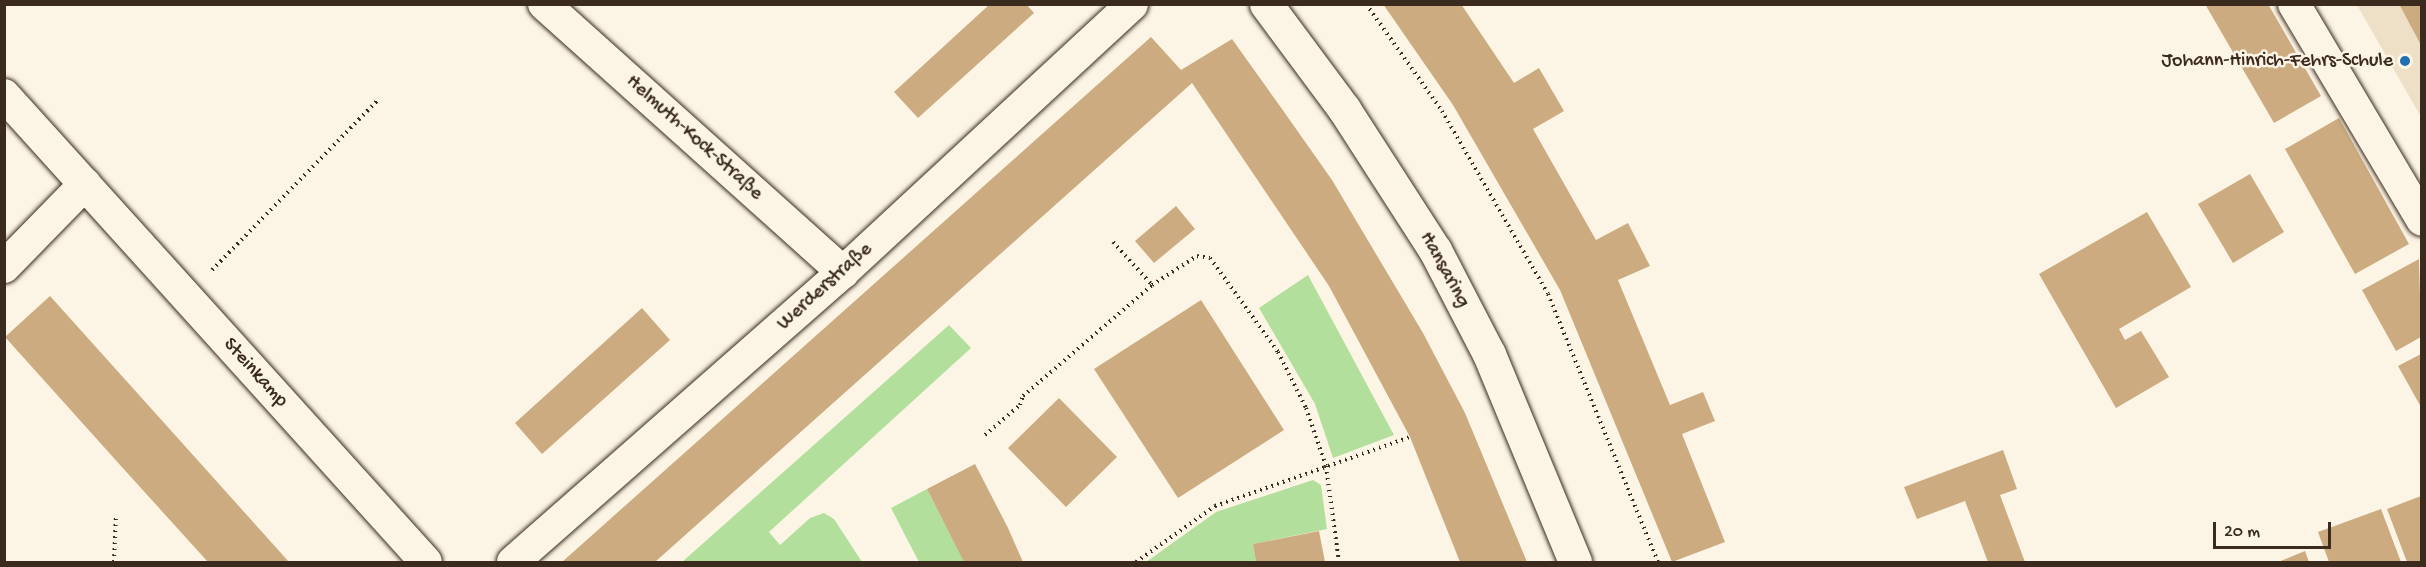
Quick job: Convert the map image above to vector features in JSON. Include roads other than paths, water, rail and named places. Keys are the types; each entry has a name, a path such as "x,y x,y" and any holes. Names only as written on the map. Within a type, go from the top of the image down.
{"main road":[{"name":"Hansaring","path":"1266,4 1344,109 1435,250 1490,354 1575,562"}],"street":[{"name":"Helmuth-Kock-Straße","path":"544,4 843,272"},
{"name":"Werderstraße","path":"513,562 843,272 1132,4"},
{"path":"2294,4 2421,220"},
{"name":"Steinkamp","path":"4,95 426,562"},
{"path":"4,267 85,184"}],"place":[{"name":"Johann-Hinrich-Fehrs-Schule","path":"2405,61"}]}
